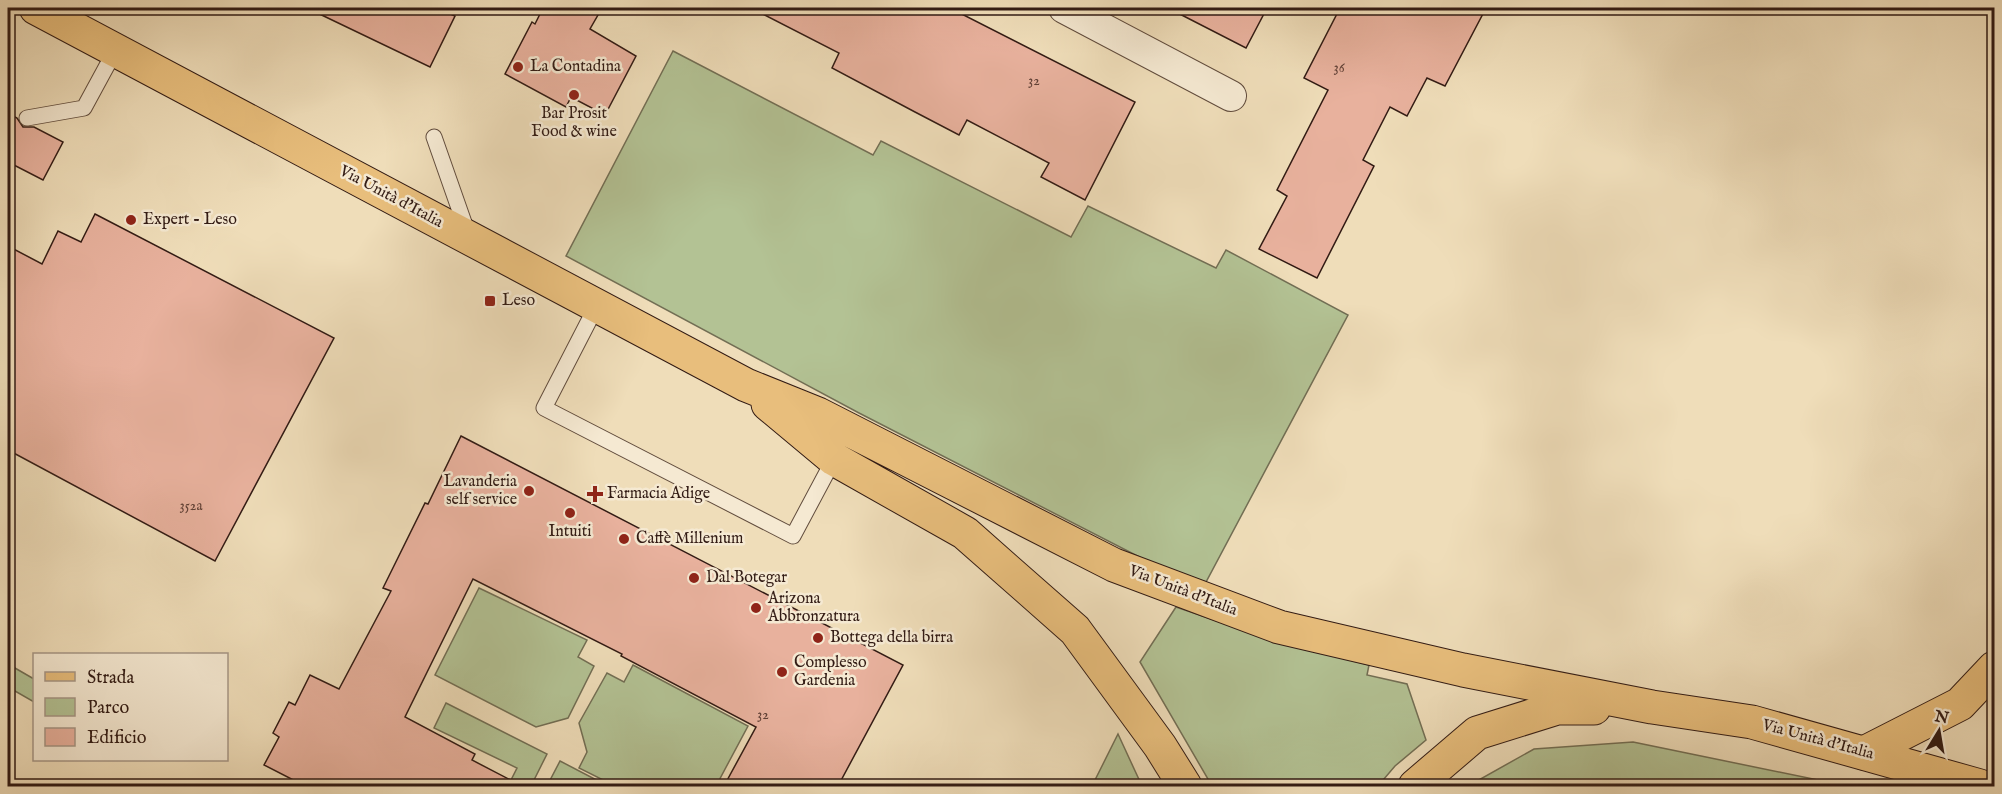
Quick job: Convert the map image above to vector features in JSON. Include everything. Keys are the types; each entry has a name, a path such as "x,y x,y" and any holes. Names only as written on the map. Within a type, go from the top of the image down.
{"main road":[{"name":"Via Unità d'Italia","path":"49,11 596,307 746,385 818,414 1114,565 1279,627 1463,670 1652,707 1752,722 1980,786"},
{"name":"Via Unità d'Italia","path":"746,385 834,459 965,533 1075,630 1160,746 1185,786"},
{"path":"1864,753 1960,704 1995,668"},
{"name":"Via Unità d'Italia","path":"1415,786 1477,733 1557,708 1652,707"}],"street":[{"path":"1064,8 1232,96"}],"lane":[{"path":"27,118 84,108 116,49"},
{"path":"434,137 469,237"},
{"path":"596,307 544,408 793,536 834,459"}],"green space":[{"path":"673,51 873,155 881,141 1071,237 1088,206 1216,268 1226,250 1348,315 1206,582 1153,564 859,413 566,256"},
{"path":"479,588 587,640 578,657 594,666 568,718 536,727 435,675"},
{"path":"1176,607 1273,640 1369,665 1367,675 1407,684 1426,740 1395,766 1378,786 1212,786 1140,662"},
{"path":"8,664 33,678 33,701 8,687"},
{"path":"633,665 748,726 716,786 615,786 579,768 587,752 579,723 607,673 624,682"},
{"path":"446,703 547,754 531,786 508,786 517,768 434,728"},
{"path":"1118,734 1142,786 1092,786"},
{"path":"1633,742 1847,786 1468,786 1534,749"},
{"path":"560,761 608,786 547,786"}],"building":[{"path":"307,8 437,8 455,16 430,67"},
{"path":"543,8 602,8 590,29 636,56 605,115 571,97 566,107 505,74 532,22 535,24"},
{"path":"751,8 950,8 1135,102 1085,200 1041,177 1049,163 967,120 959,135 832,68 839,53"},
{"path":"1168,8 1267,8 1246,48"},
{"path":"1340,8 1486,8 1445,86 1427,78 1407,116 1390,107 1363,160 1374,166 1317,278 1259,249 1287,196 1277,190 1328,90 1304,78"},
{"path":"8,113 17,118 23,127 34,127 63,142 43,180 8,162"},
{"path":"95,214 334,338 215,561 8,450 8,246 42,264 58,231 81,242"},
{"path":"461,436 903,665 838,786 724,786 756,727 621,656 622,654 473,579 405,717 475,754 472,760 522,786 305,786 264,765 279,737 273,733 289,702 295,705 310,675 339,689 391,591 383,588"}],"place":[{"name":"La Contadina","path":"518,67"},
{"name":"Bar Prosit Food & wine","path":"574,95"},
{"name":"Expert - Leso","path":"131,220"},
{"name":"Leso","path":"490,301"},
{"name":"Lavanderia self service","path":"529,491"},
{"name":"Farmacia Adige","path":"595,494"},
{"name":"Intuiti","path":"570,513"},
{"name":"Caffè Millenium","path":"624,539"},
{"name":"Dal Botegar","path":"694,578"},
{"name":"Arizona Abbronzatura","path":"756,608"},
{"name":"Bottega della birra","path":"818,638"},
{"name":"Complesso Gardenia","path":"782,672"}]}
